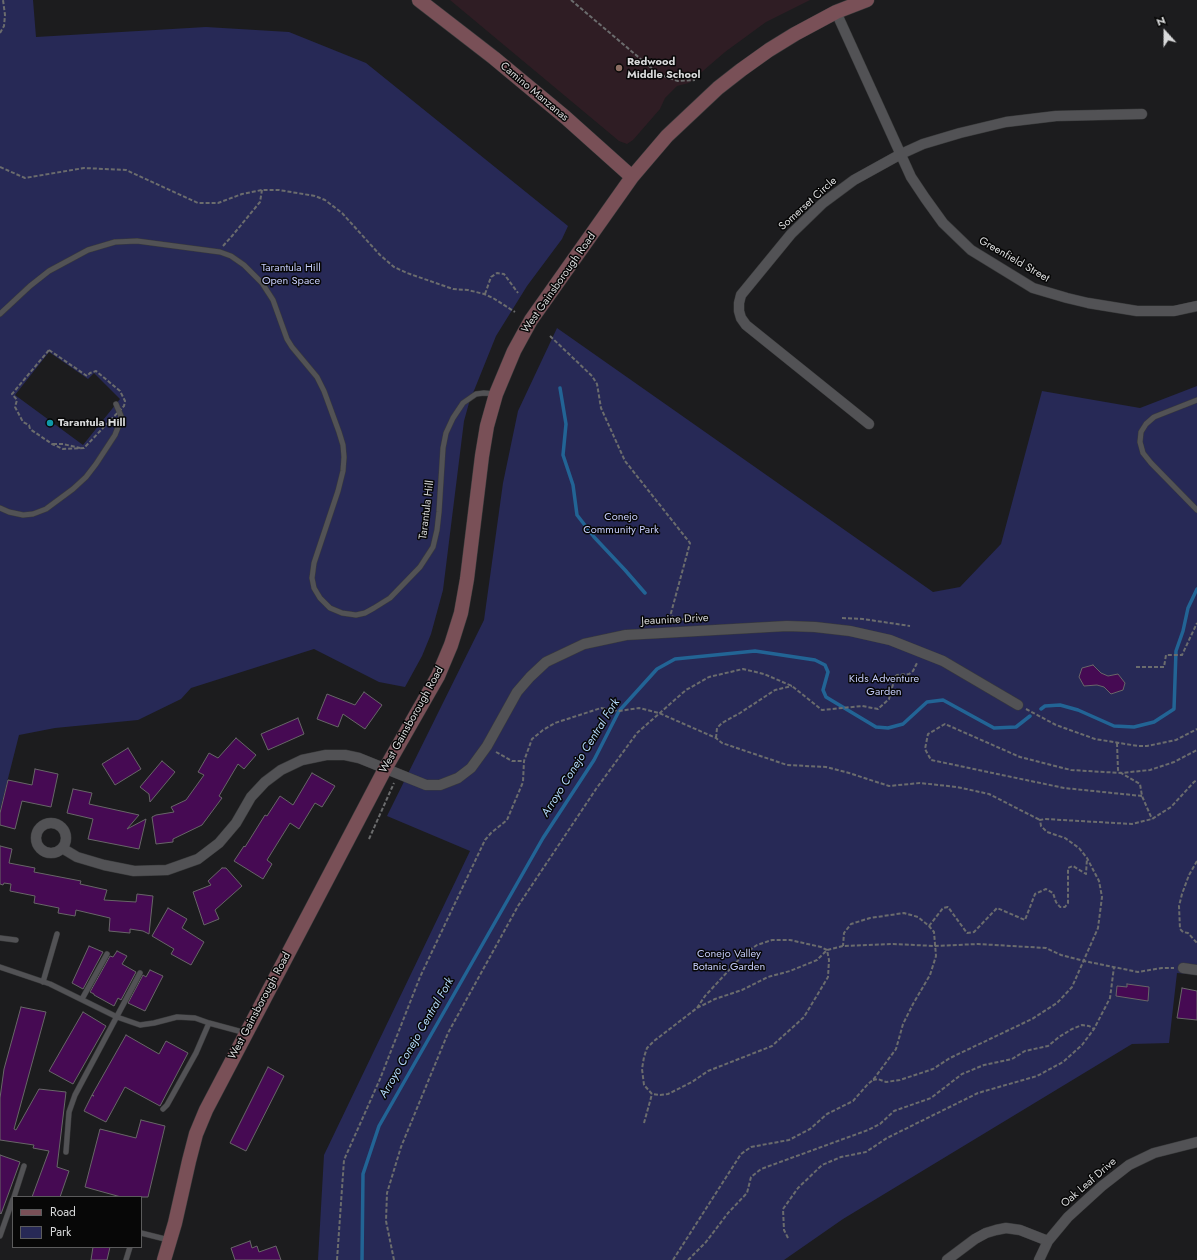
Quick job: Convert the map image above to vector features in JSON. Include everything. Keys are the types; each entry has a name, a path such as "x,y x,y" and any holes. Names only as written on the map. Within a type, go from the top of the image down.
{"street":[{"name":"Camino Manzanas","path":"419,0 494,58 565,117 632,177"},
{"path":"632,177 667,136 696,108 740,70 795,34 836,12 867,0"},
{"name":"Greenfield Street","path":"836,12 911,177 943,223 971,250 1033,288 1088,303 1137,311 1174,311 1197,306"},
{"name":"Somerset Circle","path":"869,424 746,325 741,318 739,302 742,295 754,277 791,234 823,203 854,180 901,154 923,144 1006,122 1056,116 1142,114"},
{"name":"West Gainsborough Road","path":"164,1260 196,1134 206,1110 246,1033 391,771 438,676 451,645 461,613 467,579 487,426 496,394 514,351 531,320 632,177"},
{"name":"Jeaunine Drive","path":"62,848 77,856 104,865 134,871 167,870 198,859 219,842 236,822 251,797 265,782 281,770 302,760 326,754 345,755 366,760 426,785 440,785 458,778 471,768 487,746 517,692 530,676 546,662 584,644 626,635 787,626 850,631 890,640 923,652 943,661 1018,705"},
{"path":"1183,968 1197,970"},
{"name":"Oak Leaf Drive","path":"1039,1260 1048,1241 1068,1218 1102,1186 1129,1165 1154,1153 1197,1142"},
{"path":"947,1260 975,1240 996,1230 1006,1228 1020,1230 1048,1241"}],"lane":[{"name":"Tarantula Hill","path":"0,314 30,286 49,271 88,250 115,242 137,241 220,252 231,256 244,265 262,283 273,300 292,347 317,377 324,391 343,445 343,471 338,491 314,563 312,578 314,588 320,598 330,608 342,614 366,613 390,598 420,567 433,546 437,530 443,448 446,433 453,418 463,403 476,394 496,394"},
{"path":"1197,400 1154,417 1146,424 1141,432 1140,442 1143,453 1151,463 1197,510"},
{"path":"0,508 9,512 24,515 33,514 46,509 59,501 86,477 115,435 121,416 116,404"},
{"path":"43,982 57,934"},
{"path":"0,938 16,940"},
{"path":"82,999 107,954"},
{"path":"0,967 43,982 82,999 117,1017 140,1025 177,1017 195,1018 246,1033"},
{"path":"66,1152 69,1112 75,1095 140,973"},
{"path":"163,1109 167,1105 196,1053 209,1023"},
{"path":"14,1196 24,1166"},
{"path":"0,1236 12,1201"},
{"path":"142,1233 170,1240"},
{"path":"126,1260 130,1248"}],"path":[{"path":"0,33 4,26 5,15 3,0"},
{"path":"571,0 656,72 678,81 695,80"},
{"path":"0,167 25,178 84,168 126,170 198,203 218,203 242,194 262,190 279,190 315,196 342,213 380,255 394,267 453,289 468,290 484,294 515,312"},
{"path":"220,252 224,244 260,202 262,190"},
{"path":"484,294 491,277 497,273 504,274 518,292"},
{"path":"550,336 592,376 596,384 601,408 625,461 690,543 671,613 674,620 690,619"},
{"path":"49,350 87,376 96,371 105,378 120,391 125,401 124,406 120,411 101,429 88,445 82,449 63,449 52,444 30,429 29,425 23,422 16,407 17,400 12,394 49,350"},
{"path":"52,444 63,444 82,449"},
{"path":"840,618 863,619 910,626"},
{"path":"1136,667 1164,667 1166,656 1182,655 1197,622"},
{"path":"394,1260 386,1221 387,1193 401,1147 448,1033 518,906 596,789 637,733 686,690 710,677 743,669 764,674 792,686 822,710 862,706 878,709 890,700 895,677 897,675 909,674 913,671 923,652"},
{"path":"716,738 717,728 722,723 775,690 792,686"},
{"path":"1018,705 1056,725 1095,739 1138,746 1147,746 1176,740 1197,729"},
{"path":"337,1260 344,1160 380,1079 420,977 485,840 507,820 515,804 523,782 524,761 532,739 555,723 601,708 619,711 639,708 659,713 716,738 722,743 787,765 826,767 889,786 920,783 957,787 989,794 1040,820 1045,818 1132,824 1152,819 1171,807 1197,780"},
{"path":"1142,796 1064,788 931,760 925,749 928,734 944,724 1020,757 1071,770 1121,773 1150,770 1174,762 1197,750"},
{"path":"1117,743 1118,770 1140,784 1142,796 1152,819"},
{"path":"487,746 512,761 524,761"},
{"path":"369,839 391,771"},
{"path":"873,1080 878,1079 886,1082 900,1080 933,1068 950,1058 1032,1019 1057,1003 1072,987 1098,928 1102,897 1099,881 1087,858 1079,848 1065,838 1047,832 1041,826 1040,820"},
{"path":"929,926 943,908 948,907 967,933 974,932 998,908 1025,920 1035,894 1046,889 1053,893 1060,907 1065,907 1068,903 1068,868 1073,866 1086,874 1087,858"},
{"path":"1197,861 1189,875 1179,906 1180,929 1183,932 1188,933 1197,943"},
{"path":"673,1260 741,1154 752,1147 789,1140 810,1129 827,1114 853,1102 873,1080 896,1049 903,1024 930,975 936,956 934,932 918,917 904,913 870,918 851,924 844,933 843,946"},
{"path":"697,1008 705,996 744,954 757,945 772,940 790,940 821,947 827,950"},
{"path":"827,950 829,960 828,977 804,1017 772,1046 708,1070 692,1082 668,1094 652,1094 644,1085 642,1068 647,1048 697,1008 715,999 742,990 768,977 790,971 817,960 827,950 843,946 893,944 935,946 978,944 1046,948 1084,961 1138,972 1162,968 1183,968"},
{"path":"788,1238 784,1230 783,1209 798,1188 822,1165 841,1157 866,1152 887,1138 978,1093 1037,1076 1063,1062 1082,1044 1094,1029 1110,998 1114,967"},
{"path":"688,1260 706,1242 747,1193 751,1177 760,1169 868,1130 880,1124 894,1111 931,1098 962,1074 984,1065 1012,1059 1025,1051 1048,1046 1058,1037 1082,1025 1089,1026 1094,1029"},
{"path":"644,1123 652,1094"}],"shaded area":[{"name":"Redwood Middle School","path":"450,0 810,0 766,22 725,52 689,83 677,86 665,98 660,109 633,140 627,144 619,141"}],"green space":[{"name":"Tarantula Hill Open Space","path":"0,0 33,0 36,37 206,27 289,32 366,63 568,226 562,239 527,286 496,336 469,403 464,421 443,590 431,634 422,656 405,687 379,682 314,649 191,688 181,699 138,720 55,728 19,735 0,810","holes":["49,352 88,379 94,373 120,399 83,445 15,395"]},
{"name":"Conejo Valley Botanic Garden","path":"557,328 933,592 960,587 1001,544 1042,391 1140,408 1197,386 1197,975 1177,973 1169,1043 1132,1044 843,1219 784,1260 318,1260 324,1155 470,851 387,816 484,620 503,483 518,411"}],"building":[{"path":"1093,665 1101,673 1108,676 1118,674 1125,683 1123,690 1111,694 1104,687 1097,685 1084,686 1079,677 1082,668"},
{"path":"364,692 382,705 365,729 343,714 338,727 317,719 327,694 355,705"},
{"path":"298,718 304,734 268,750 261,734"},
{"path":"236,738 256,755 244,769 238,764 219,796 222,798 202,825 173,839 173,842 156,844 152,817 174,812 171,807 186,800 204,775 198,772 209,753 218,758"},
{"path":"128,748 141,769 115,785 102,764"},
{"path":"162,761 175,772 150,802 149,794 140,787"},
{"path":"35,769 58,774 51,807 22,801 15,829 0,825 0,813 8,780 32,785"},
{"path":"312,773 335,786 322,807 315,803 299,829 290,823 267,860 272,864 263,879 234,861 244,846 245,847 265,815 267,816 280,796 293,805"},
{"path":"73,789 92,793 89,804 139,815 127,829 146,819 139,849 88,839 93,819 67,813"},
{"path":"0,846 12,849 9,863 35,868 34,872 81,881 80,884 107,890 104,900 136,902 137,894 153,896 149,934 143,931 130,929 130,933 109,931 110,918 76,910 75,916 58,913 59,908 34,903 35,896 10,891 11,884 0,884"},
{"path":"222,868 226,868 242,886 215,910 219,919 204,925 193,892 211,885 208,881"},
{"path":"168,908 187,919 182,928 204,942 191,965 171,954 174,949 152,936"},
{"path":"89,946 103,952 83,989 72,983"},
{"path":"117,951 127,956 122,964 136,972 121,1000 118,998 114,1006 90,992 110,956 113,957"},
{"path":"150,970 163,976 145,1011 128,1003 143,975 146,977"},
{"path":"1127,984 1149,987 1148,1001 1116,996 1117,986 1127,987"},
{"path":"1182,988 1197,991 1197,1020 1177,1018"},
{"path":"21,1007 46,1012 14,1129 16,1130 39,1089 66,1092 57,1167 69,1171 60,1196 32,1196 49,1151 33,1148 34,1145 0,1140 0,1098 4,1069"},
{"path":"83,1012 106,1026 73,1084 49,1071"},
{"path":"126,1035 159,1054 166,1041 188,1053 160,1106 125,1087 106,1122 84,1111"},
{"path":"268,1067 284,1076 246,1151 230,1143"},
{"path":"141,1120 165,1126 148,1197 117,1196 85,1187 100,1129 136,1138"},
{"path":"0,1155 20,1162 1,1214 0,1213"},
{"path":"250,1241 252,1248 257,1246 259,1252 276,1246 281,1260 235,1260 231,1248"},
{"path":"93,1248 110,1248 107,1260 91,1260"}],"waterway":[{"path":"560,388 566,424 563,455 573,485 577,515 594,537 645,593"},
{"name":"Arroyo Conejo Central Fork","path":"1041,709 1045,706 1060,705 1078,710 1114,726 1134,727 1154,722 1174,709 1176,651 1183,631 1188,608 1197,589"},
{"name":"Arroyo Conejo Central Fork","path":"362,1260 363,1174 379,1126 543,838 594,760 619,711 657,669 675,659 755,651 815,660 825,665 828,672 823,690 826,697 876,727 888,728 903,724 927,702 943,700 994,728 1016,727 1030,716"}],"place":[{"name":"Redwood Middle School","path":"619,68"},
{"name":"Tarantula Hill","path":"50,423"}],"park label":[{"name":"Conejo Community Park","path":"621,523"},
{"name":"Kids Adventure Garden","path":"884,685"}]}
